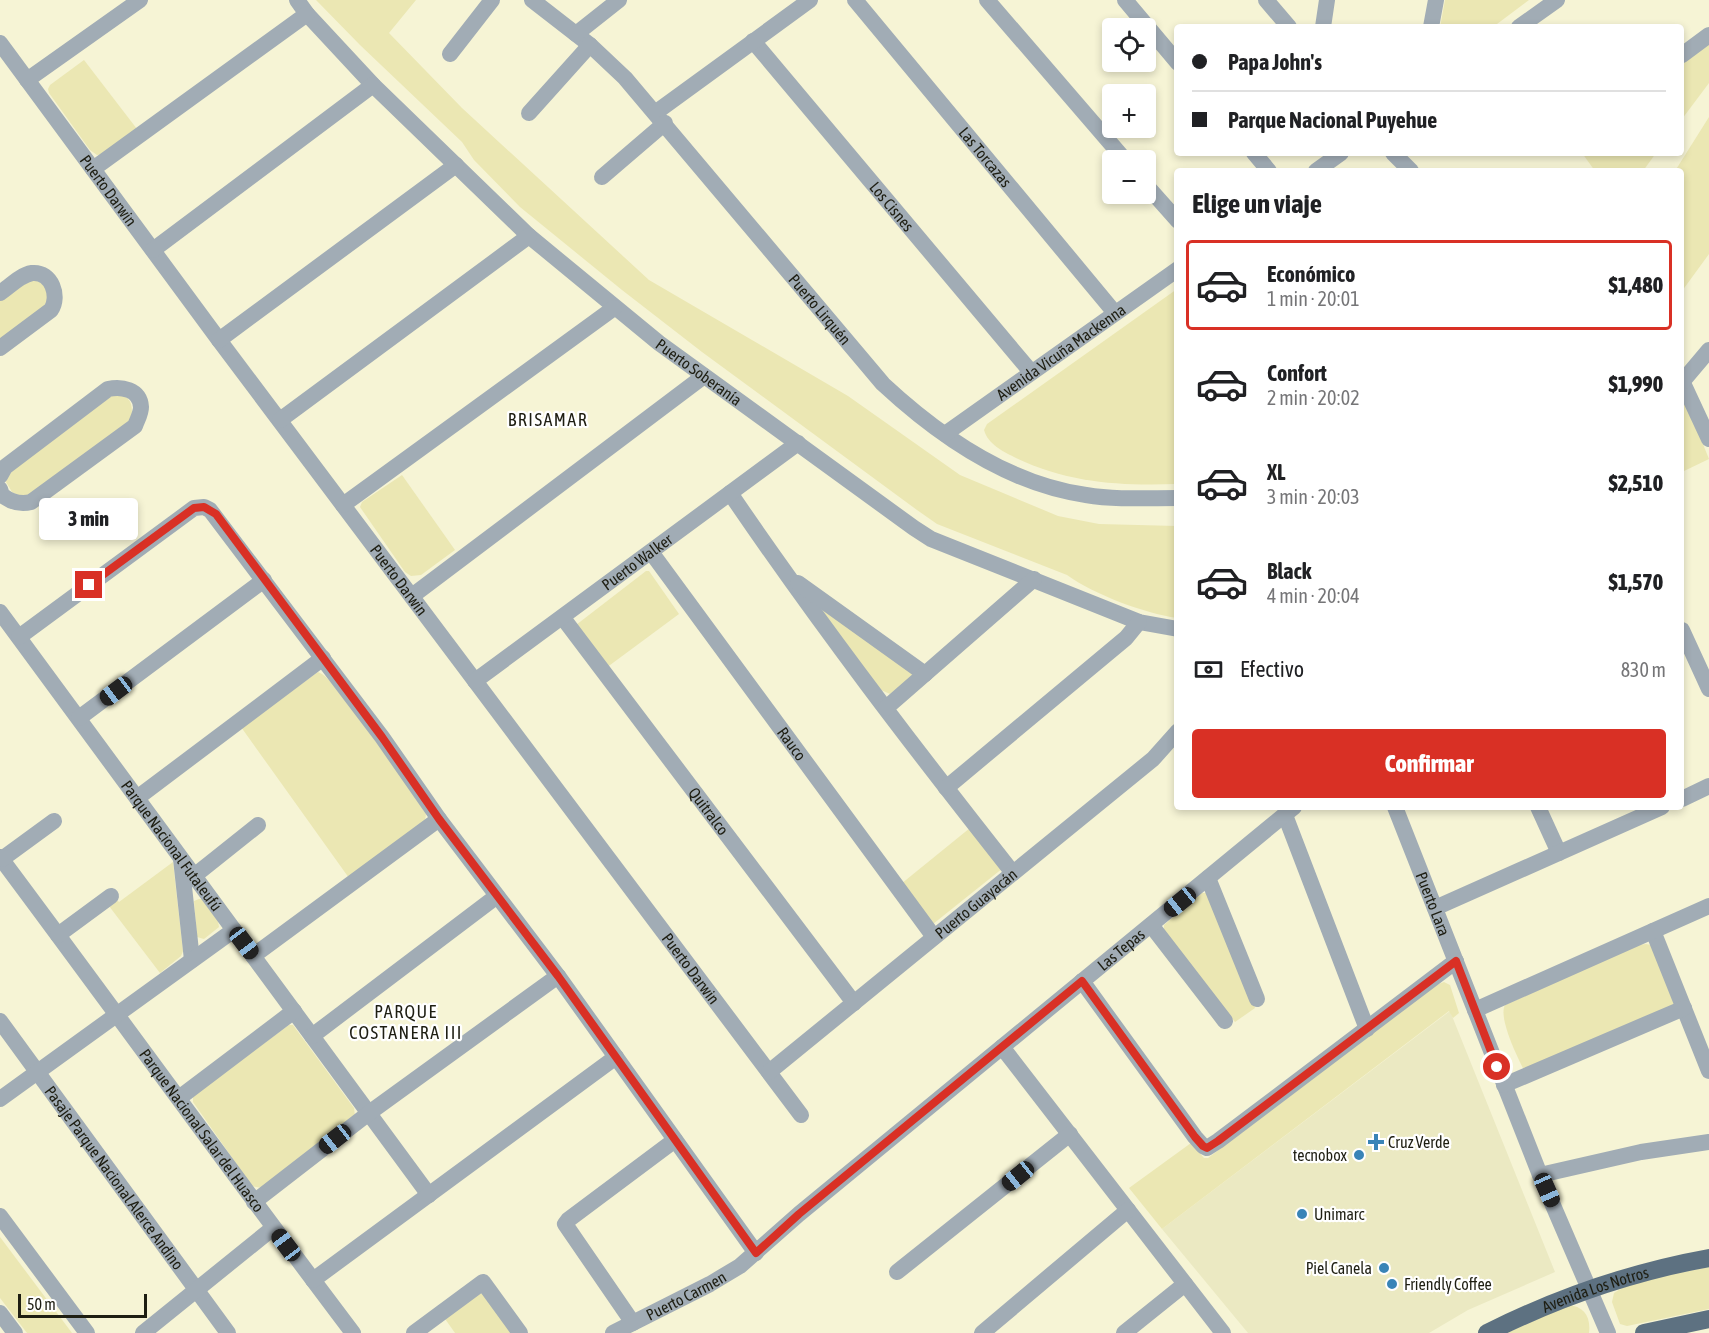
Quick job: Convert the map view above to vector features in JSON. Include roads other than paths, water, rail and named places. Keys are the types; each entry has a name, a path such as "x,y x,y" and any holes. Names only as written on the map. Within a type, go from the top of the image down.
{"main road":[{"name":"Avenida Los Notros","path":"1487,1333 1528,1313 1591,1289 1641,1273 1709,1258"},
{"path":"1644,1333 1709,1319"}],"street":[{"path":"27,80 140,0"},
{"name":"Puerto Soberanía","path":"297,0 307,14 373,85 529,236 614,308 923,534 1139,622 1174,628"},
{"path":"450,54 492,0"},
{"path":"576,34 619,0"},
{"path":"602,177 660,118 753,41 810,0"},
{"name":"Las Torcazas","path":"855,0 1115,313"},
{"path":"987,0 1116,150"},
{"path":"1125,0 1174,58"},
{"path":"1266,0 1286,24"},
{"path":"1324,24 1328,0"},
{"path":"1432,24 1436,0"},
{"name":"Puerto Lirquén","path":"534,1 590,45 625,78 883,384 945,434 999,468 1062,491 1111,498 1174,498"},
{"path":"1522,24 1548,2"},
{"path":"93,169 307,14"},
{"path":"1684,54 1709,35"},
{"name":"Los Cisnes","path":"753,41 1031,372"},
{"name":"Puerto Darwin","path":"0,43 219,340 801,1114"},
{"path":"529,112 590,45"},
{"path":"153,250 373,85"},
{"path":"1256,156 1266,168"},
{"path":"1320,168 1337,156"},
{"path":"1396,156 1408,168"},
{"path":"219,340 456,165"},
{"path":"1156,196 1174,216"},
{"path":"280,420 529,236"},
{"name":"Avenida Vicuña Mackenna","path":"945,434 1174,272"},
{"path":"0,294 23,276 31,273 45,277 56,297 51,310 0,348"},
{"path":"343,505 614,308"},
{"path":"1684,380 1709,350"},
{"path":"412,596 704,376"},
{"path":"1684,386 1709,440"},
{"path":"0,476 5,467 108,389 127,388 137,397 141,409 135,426 31,502 15,503 1,494"},
{"name":"Puerto Walker","path":"476,681 798,443"},
{"path":"730,494 785,574 1013,873"},
{"path":"19,637 194,508 204,507 216,514 382,737 439,819 558,976 756,1253"},
{"name":"Rauco","path":"651,552 934,938"},
{"path":"785,574 925,674"},
{"path":"886,708 1034,579"},
{"path":"79,718 264,580"},
{"name":"Parque Nacional Futaleufú","path":"0,612 429,1195"},
{"name":"Quitralco","path":"563,618 854,1003"},
{"path":"946,788 1126,638 1139,622"},
{"path":"1684,634 1709,689"},
{"path":"137,798 323,658"},
{"name":"Puerto Guayacán","path":"770,1072 1153,759 1174,735"},
{"path":"1684,798 1709,786"},
{"name":"Puerto Lara","path":"1396,810 1540,1175 1608,1333"},
{"path":"1539,810 1559,853"},
{"path":"1435,908 1652,810"},
{"path":"1290,811 1367,1029"},
{"name":"Las Tepas","path":"756,1253 799,1214 1290,811"},
{"path":"254,956 439,819"},
{"path":"1,858 54,821"},
{"path":"194,876 258,825"},
{"name":"Parque Nacional Salar del Huasco","path":"1,858 353,1333"},
{"path":"181,858 192,960"},
{"path":"1208,878 1257,999"},
{"path":"58,935 111,896"},
{"path":"312,1036 497,896"},
{"path":"1476,1010 1709,906"},
{"path":"1151,925 1225,1021"},
{"path":"0,1099 234,930"},
{"path":"1653,932 1709,1071"},
{"path":"1082,981 1195,1137 1207,1148 1456,961"},
{"path":"254,1202 369,1113 558,976"},
{"path":"1504,1085 1684,1008"},
{"path":"179,1098 294,1011"},
{"name":"Pasaje Parque Nacional Alerce Andino","path":"0,1021 228,1333"},
{"path":"1002,1047 1223,1333"},
{"path":"313,1280 616,1057"},
{"path":"897,1272 1070,1134"},
{"path":"633,1323 565,1224 675,1140"},
{"path":"1540,1175 1641,1152 1709,1142"},
{"path":"982,1333 1128,1210"},
{"path":"0,1216 87,1333"},
{"path":"143,1333 273,1228"},
{"name":"Puerto Carmen","path":"613,1333 710,1284 756,1253"},
{"path":"414,1333 483,1282 520,1333"},
{"path":"1124,1333 1185,1284"},
{"path":"0,1313 15,1333"}],"place":[{"name":"Cruz Verde","path":"1376,1142"},
{"name":"tecnobox","path":"1359,1155"},
{"name":"Unimarc","path":"1302,1214"},
{"name":"Piel Canela","path":"1384,1268"},
{"name":"Friendly Coffee","path":"1392,1284"}],"district":[{"name":"BRISAMAR","path":"548,420"},
{"name":"PARQUE COSTANERA III","path":"406,1022"}]}
